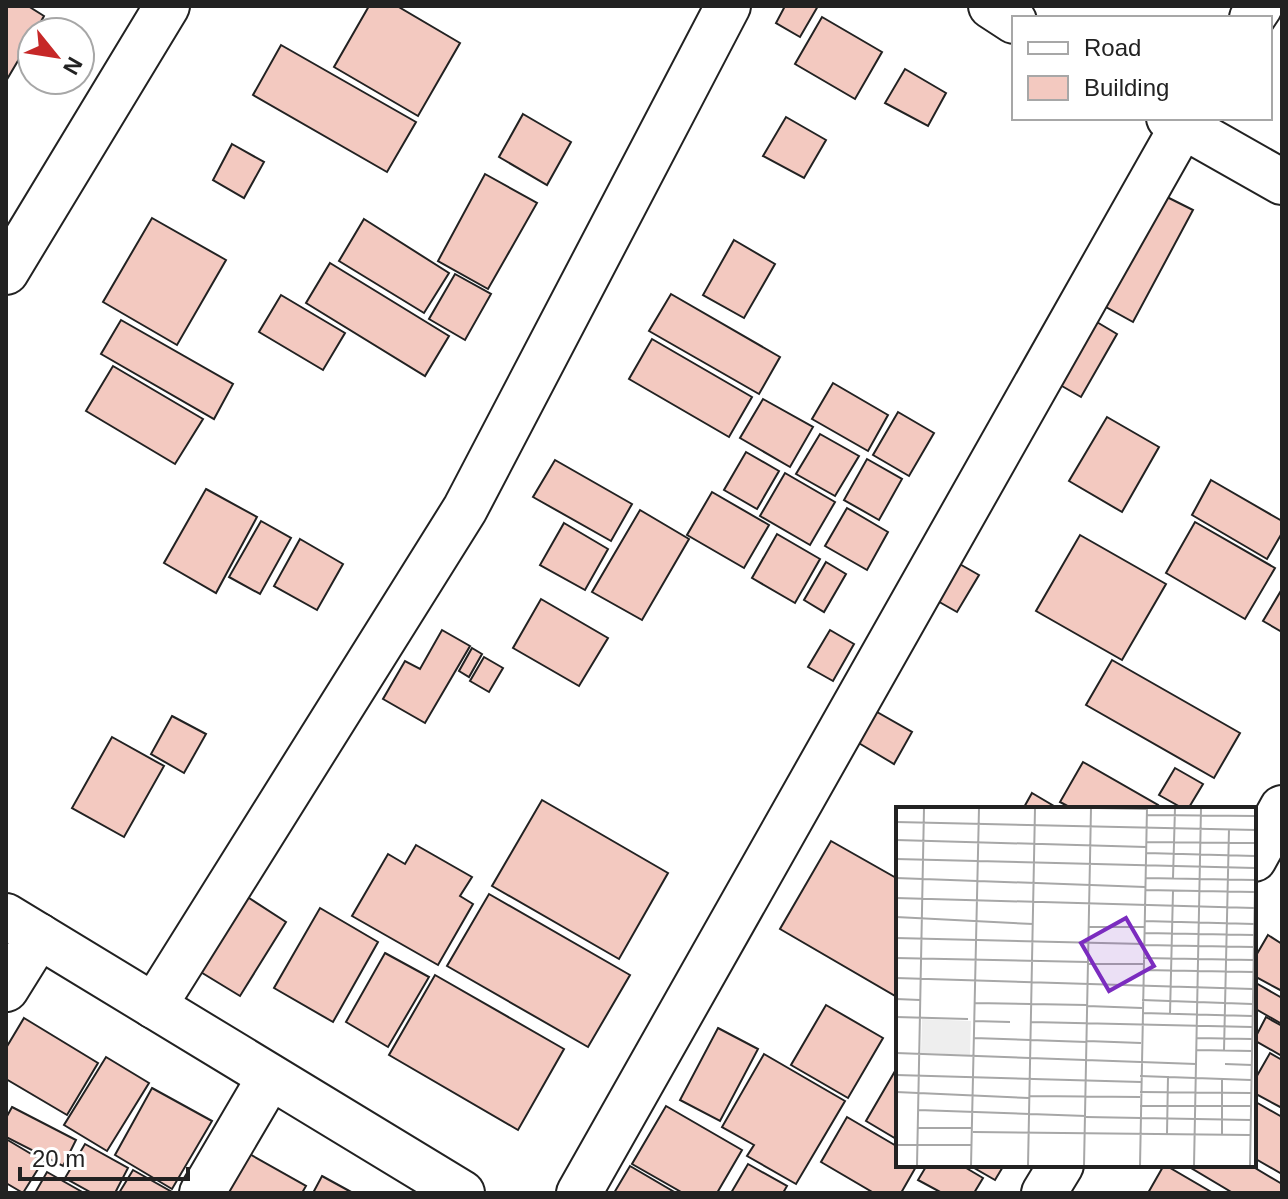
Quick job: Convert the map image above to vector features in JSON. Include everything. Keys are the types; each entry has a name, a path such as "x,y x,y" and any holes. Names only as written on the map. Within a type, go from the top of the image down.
{"street":[{"path":"6,272 167,6"},
{"path":"154,1006 465,509 728,6"},
{"path":"991,6 1012,20"},
{"path":"579,1193 1180,121 1282,182"},
{"path":"1256,855 1282,808"},
{"path":"6,989 22,926 462,1193"},
{"path":"202,1193 270,1077"},
{"path":"1044,1193 1060,1167"}],"building":[{"path":"6,6 28,6 44,16 16,16 16,64 6,81"},
{"path":"369,6 397,6 460,43 418,116 334,67"},
{"path":"785,6 818,6 800,37 776,23"},
{"path":"822,17 882,52 855,99 795,64"},
{"path":"281,45 416,122 387,172 253,95"},
{"path":"905,69 946,93 928,126 885,103"},
{"path":"523,114 571,142 547,185 499,157"},
{"path":"786,117 826,140 804,178 763,156"},
{"path":"232,144 264,162 244,198 213,180"},
{"path":"485,174 537,203 488,289 438,261"},
{"path":"1157,192 1193,210 1133,322 1097,302"},
{"path":"152,218 226,260 177,345 103,302"},
{"path":"364,219 449,273 424,313 339,261"},
{"path":"734,240 775,264 744,318 703,295"},
{"path":"330,263 449,336 425,376 306,303"},
{"path":"455,274 491,294 465,340 429,319"},
{"path":"671,294 780,357 759,394 649,331"},
{"path":"281,295 345,333 323,370 259,332"},
{"path":"1085,315 1117,334 1081,397 1048,378"},
{"path":"121,320 233,384 214,419 101,354"},
{"path":"652,339 752,397 729,437 629,379"},
{"path":"113,366 203,419 175,464 86,411"},
{"path":"833,383 888,415 868,451 812,419"},
{"path":"763,399 813,427 790,467 740,438"},
{"path":"898,412 934,433 909,476 873,455"},
{"path":"1107,417 1159,447 1122,512 1069,481"},
{"path":"820,434 859,456 835,496 796,474"},
{"path":"746,452 779,471 757,509 724,490"},
{"path":"867,459 902,479 879,520 844,500"},
{"path":"555,460 632,504 611,541 533,497"},
{"path":"785,473 835,502 810,545 760,516"},
{"path":"1211,480 1282,521 1282,533 1267,559 1192,515"},
{"path":"206,489 257,517 216,593 164,563"},
{"path":"712,492 769,525 744,568 687,535"},
{"path":"847,508 888,532 867,570 825,546"},
{"path":"640,510 689,539 642,620 592,592"},
{"path":"261,521 291,538 260,594 229,577"},
{"path":"1195,522 1275,568 1245,619 1166,573"},
{"path":"564,523 608,549 585,590 540,565"},
{"path":"777,534 820,559 795,603 752,578"},
{"path":"1080,535 1166,584 1122,660 1036,611"},
{"path":"300,539 343,564 317,610 274,586"},
{"path":"949,558 979,575 957,612 927,595"},
{"path":"826,562 846,574 824,612 804,600"},
{"path":"1282,589 1282,632 1263,621"},
{"path":"541,599 608,638 579,686 513,648"},
{"path":"442,630 470,646 425,723 383,699 405,661 420,669"},
{"path":"830,630 854,644 833,681 808,667"},
{"path":"472,648 482,654 469,677 459,671"},
{"path":"484,657 503,668 489,692 470,681"},
{"path":"1112,660 1240,733 1214,778 1086,705"},
{"path":"870,708 912,732 894,764 852,739"},
{"path":"172,716 206,734 184,773 151,754"},
{"path":"112,737 164,766 124,837 72,808"},
{"path":"1083,762 1158,805 1069,807 1060,802"},
{"path":"1175,768 1203,784 1189,807 1180,807 1159,795"},
{"path":"1032,793 1056,807 1024,807"},
{"path":"542,800 668,873 619,959 492,886"},
{"path":"831,841 896,878 896,996 780,929"},
{"path":"416,845 472,877 460,896 473,904 438,965 352,916 388,854 405,864"},
{"path":"489,894 630,975 588,1047 447,966"},
{"path":"246,896 286,922 240,996 199,971"},
{"path":"320,908 378,942 333,1022 274,988"},
{"path":"1268,935 1282,944 1282,991 1256,977 1256,956"},
{"path":"385,953 429,977 388,1047 346,1022"},
{"path":"435,975 564,1049 518,1130 389,1055"},
{"path":"1256,983 1282,998 1282,1024 1256,1009"},
{"path":"826,1005 883,1038 848,1098 791,1065"},
{"path":"1266,1017 1282,1026 1282,1056 1256,1041"},
{"path":"24,1018 98,1063 67,1115 6,1079 6,1048"},
{"path":"718,1028 758,1049 720,1121 680,1100"},
{"path":"1270,1053 1282,1060 1282,1108 1256,1094 1256,1078"},
{"path":"764,1054 845,1101 796,1184 747,1156 754,1145 722,1127"},
{"path":"106,1057 149,1083 107,1151 64,1125"},
{"path":"896,1069 896,1139 866,1121"},
{"path":"152,1088 212,1121 172,1189 115,1155"},
{"path":"1256,1102 1282,1117 1282,1174 1256,1159"},
{"path":"666,1106 742,1150 717,1193 683,1193 632,1164"},
{"path":"12,1107 76,1140 63,1166 6,1137 6,1118"},
{"path":"847,1117 896,1146 896,1167 916,1167 901,1193 874,1193 821,1162"},
{"path":"6,1139 43,1161 23,1193 6,1183"},
{"path":"85,1144 128,1168 115,1193 92,1193 65,1178"},
{"path":"246,1152 306,1186 302,1193 223,1193"},
{"path":"748,1164 787,1186 783,1193 731,1193"},
{"path":"630,1166 676,1193 614,1193"},
{"path":"926,1167 964,1167 983,1178 974,1193 942,1193 918,1180"},
{"path":"972,1167 1003,1167 995,1180"},
{"path":"1163,1167 1168,1167 1213,1193 1148,1193"},
{"path":"1189,1167 1253,1167 1282,1184 1281,1193 1233,1193"},
{"path":"133,1170 172,1192 119,1193"},
{"path":"47,1172 84,1193 35,1193"},
{"path":"322,1176 353,1193 313,1193"}]}
